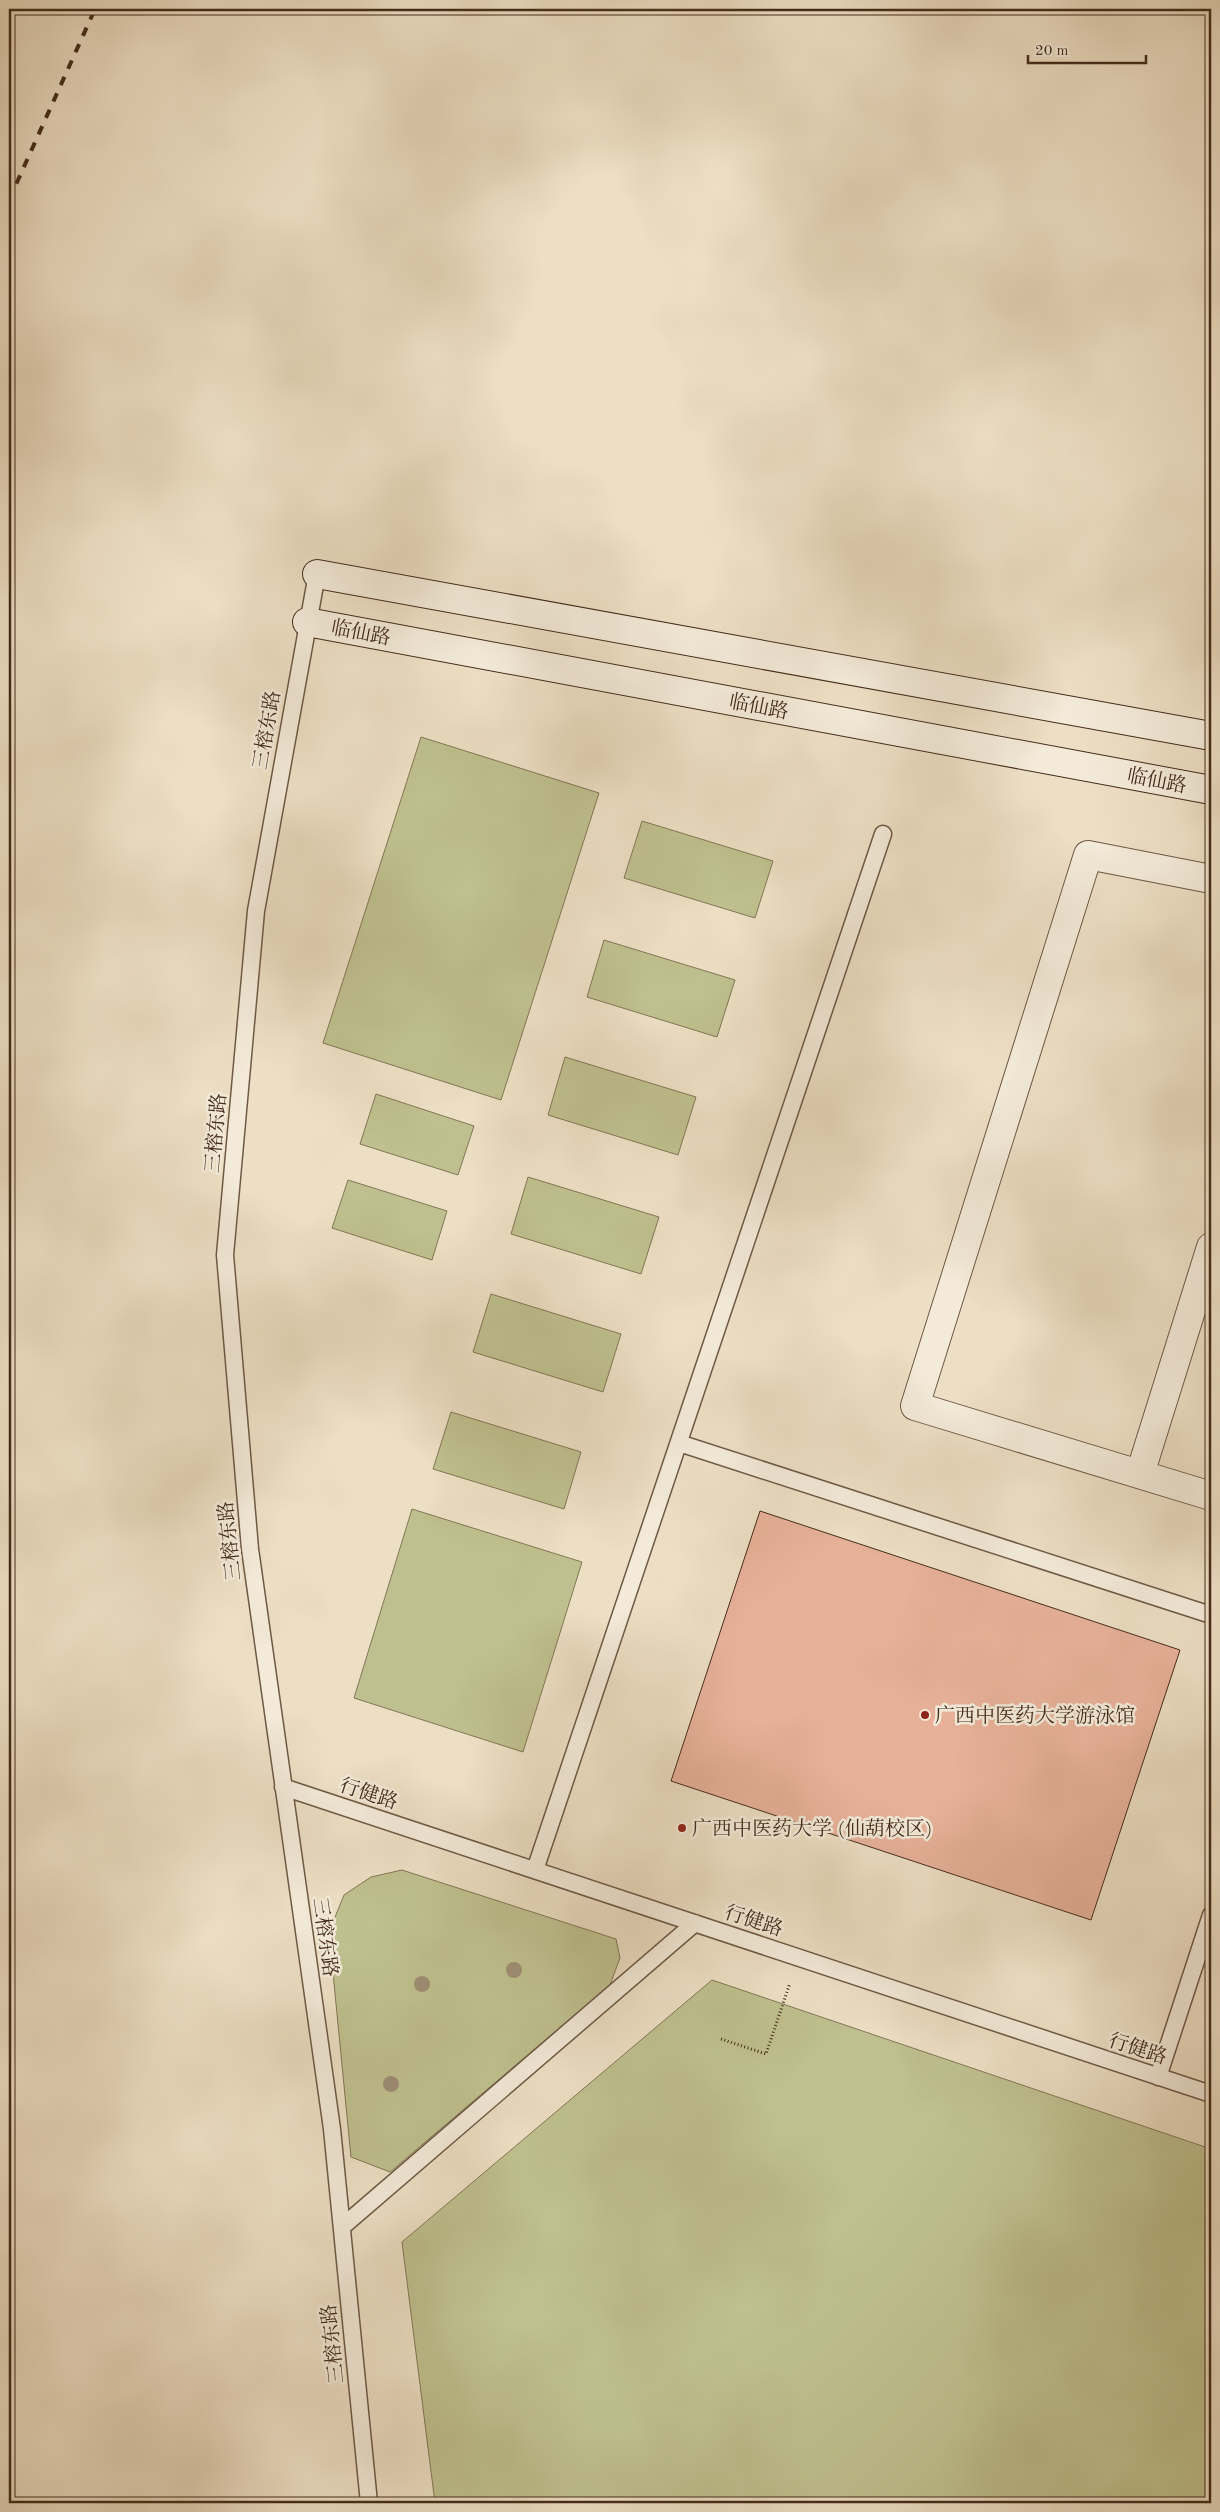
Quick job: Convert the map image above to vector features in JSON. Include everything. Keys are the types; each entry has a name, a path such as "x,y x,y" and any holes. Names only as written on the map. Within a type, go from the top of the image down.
{"street":[{"path":"317,574 1211,736"},
{"name":"临仙路","path":"307,622 1211,790"},
{"path":"1211,879 1088,855 915,1406 1211,1496"},
{"path":"1140,1474 1211,1247"}],"lane":[{"name":"三榕东路","path":"317,574 256,911 225,1255 250,1549 332,2129 369,2503"},
{"path":"535,1870 883,834"},
{"path":"679,1442 1211,1615"},
{"name":"行健路","path":"283,1787 1211,2094"},
{"path":"1158,2077 1211,1915"},
{"path":"342,2227 695,1923"}],"path":[{"path":"721,2039 766,2054 783,2004"}],"green space":[{"path":"421,737 599,793 501,1100 323,1043"},
{"path":"642,821 773,861 755,918 624,878"},
{"path":"604,940 735,980 717,1037 587,997"},
{"path":"565,1057 696,1097 678,1155 548,1115"},
{"path":"376,1094 474,1126 458,1175 360,1144"},
{"path":"528,1177 659,1217 641,1274 511,1234"},
{"path":"348,1180 447,1211 432,1260 332,1228"},
{"path":"491,1294 621,1334 603,1392 473,1352"},
{"path":"451,1412 581,1452 564,1509 433,1469"},
{"path":"412,1509 582,1562 523,1752 354,1698"},
{"path":"402,1870 616,1939 620,1958 610,1985 390,2172 351,2157 329,1932 344,1895 371,1877"},
{"path":"712,1980 1211,2149 1211,2503 435,2503 402,2242"}],"building":[{"name":"广西中医药大学游泳馆","path":"760,1511 1180,1650 1091,1920 671,1781"}],"railway":[{"path":"9,200 95,9"}],"place":[{"name":"广西中医药大学游泳馆","path":"925,1715"},
{"name":"广西中医药大学 (仙葫校区)","path":"682,1828"}]}
